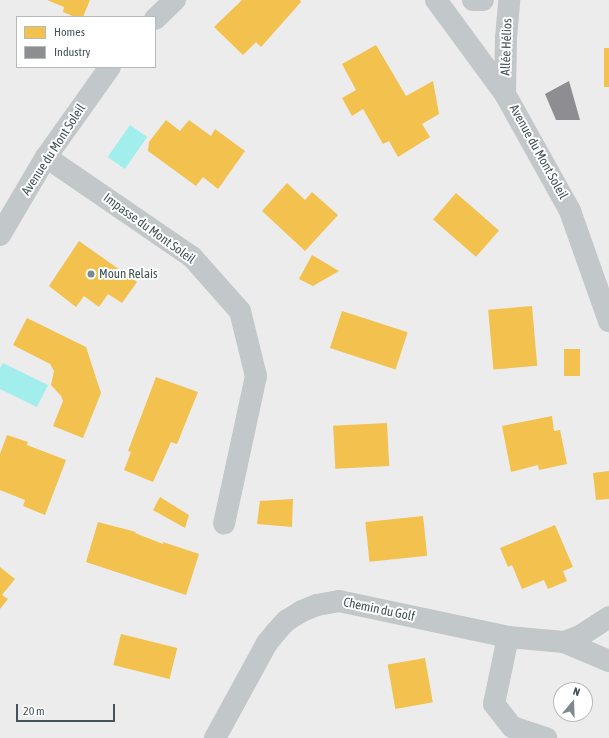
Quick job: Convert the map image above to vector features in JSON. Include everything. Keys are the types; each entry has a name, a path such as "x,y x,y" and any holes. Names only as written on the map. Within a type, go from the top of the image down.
{"street":[{"path":"156,18 175,0"},
{"name":"Avenue du Mont Soleil","path":"436,0 505,94 570,211 609,321"},
{"path":"473,0 484,0"},
{"name":"Allée Hélios","path":"505,94 506,38 509,0"},
{"name":"Avenue du Mont Soleil","path":"0,235 46,157 109,68"},
{"name":"Impasse du Mont Soleil","path":"46,157 192,257 240,311 256,376 224,524"},
{"name":"Chemin du Golf","path":"215,738 267,643 286,621 302,611 317,605 339,601 508,637 564,642 609,661"},
{"name":"Chemin du Golf","path":"564,642 580,636 609,617"},
{"path":"508,637 494,704 512,727 546,738"}],"water":[{"path":"130,125 147,137 125,169 108,157"},
{"path":"3,363 48,385 37,407 0,389 0,368"}],"building: Homes":[{"path":"47,0 90,0 83,16 73,16 63,12 64,7"},
{"path":"242,0 300,0 301,2 261,47 256,42 243,55 214,27"},
{"path":"376,45 406,96 433,81 439,114 422,124 430,137 398,157 389,141 383,144 363,109 352,116 342,98 356,90 342,64"},
{"path":"604,48 609,48 609,87 604,87"},
{"path":"166,120 180,131 189,120 211,136 215,129 245,151 218,189 203,177 196,186 148,151 149,142"},
{"path":"287,183 305,200 312,192 338,215 305,251 262,211"},
{"path":"456,193 499,230 476,257 433,219"},
{"name":"Moun Relais","path":"79,241 137,282 122,303 108,294 99,307 84,296 76,307 49,286"},
{"path":"312,255 339,271 313,286 299,279"},
{"path":"532,306 537,366 493,370 488,310"},
{"path":"342,311 408,332 396,369 330,348"},
{"path":"27,318 86,347 101,393 83,438 53,426 63,401 61,396 51,385 54,371 50,364 13,345"},
{"path":"564,349 580,349 580,376 564,376"},
{"path":"156,377 198,392 177,444 171,442 153,482 124,470 131,452 128,451"},
{"path":"552,416 554,431 560,430 567,464 539,470 538,465 511,472 502,426"},
{"path":"387,423 389,466 335,469 333,426"},
{"path":"7,435 28,442 27,445 66,460 45,515 23,506 25,500 0,490 0,454"},
{"path":"609,471 609,499 596,500 593,473"},
{"path":"160,497 189,515 185,528 153,510"},
{"path":"293,499 292,527 257,524 260,501"},
{"path":"423,516 427,556 369,562 365,522"},
{"path":"98,522 136,532 135,533 163,544 163,542 199,554 186,595 86,562"},
{"path":"555,525 573,567 563,571 567,581 548,589 544,580 522,589 512,565 508,567 500,548"},
{"path":"0,567 15,579 2,595 8,599 0,609"},
{"path":"121,634 177,648 170,679 113,665"},
{"path":"425,658 433,702 395,709 388,665"}],"building: Industry":[{"path":"569,81 580,120 556,120 545,94"}],"place":[{"name":"Moun Relais","path":"91,274"}]}
